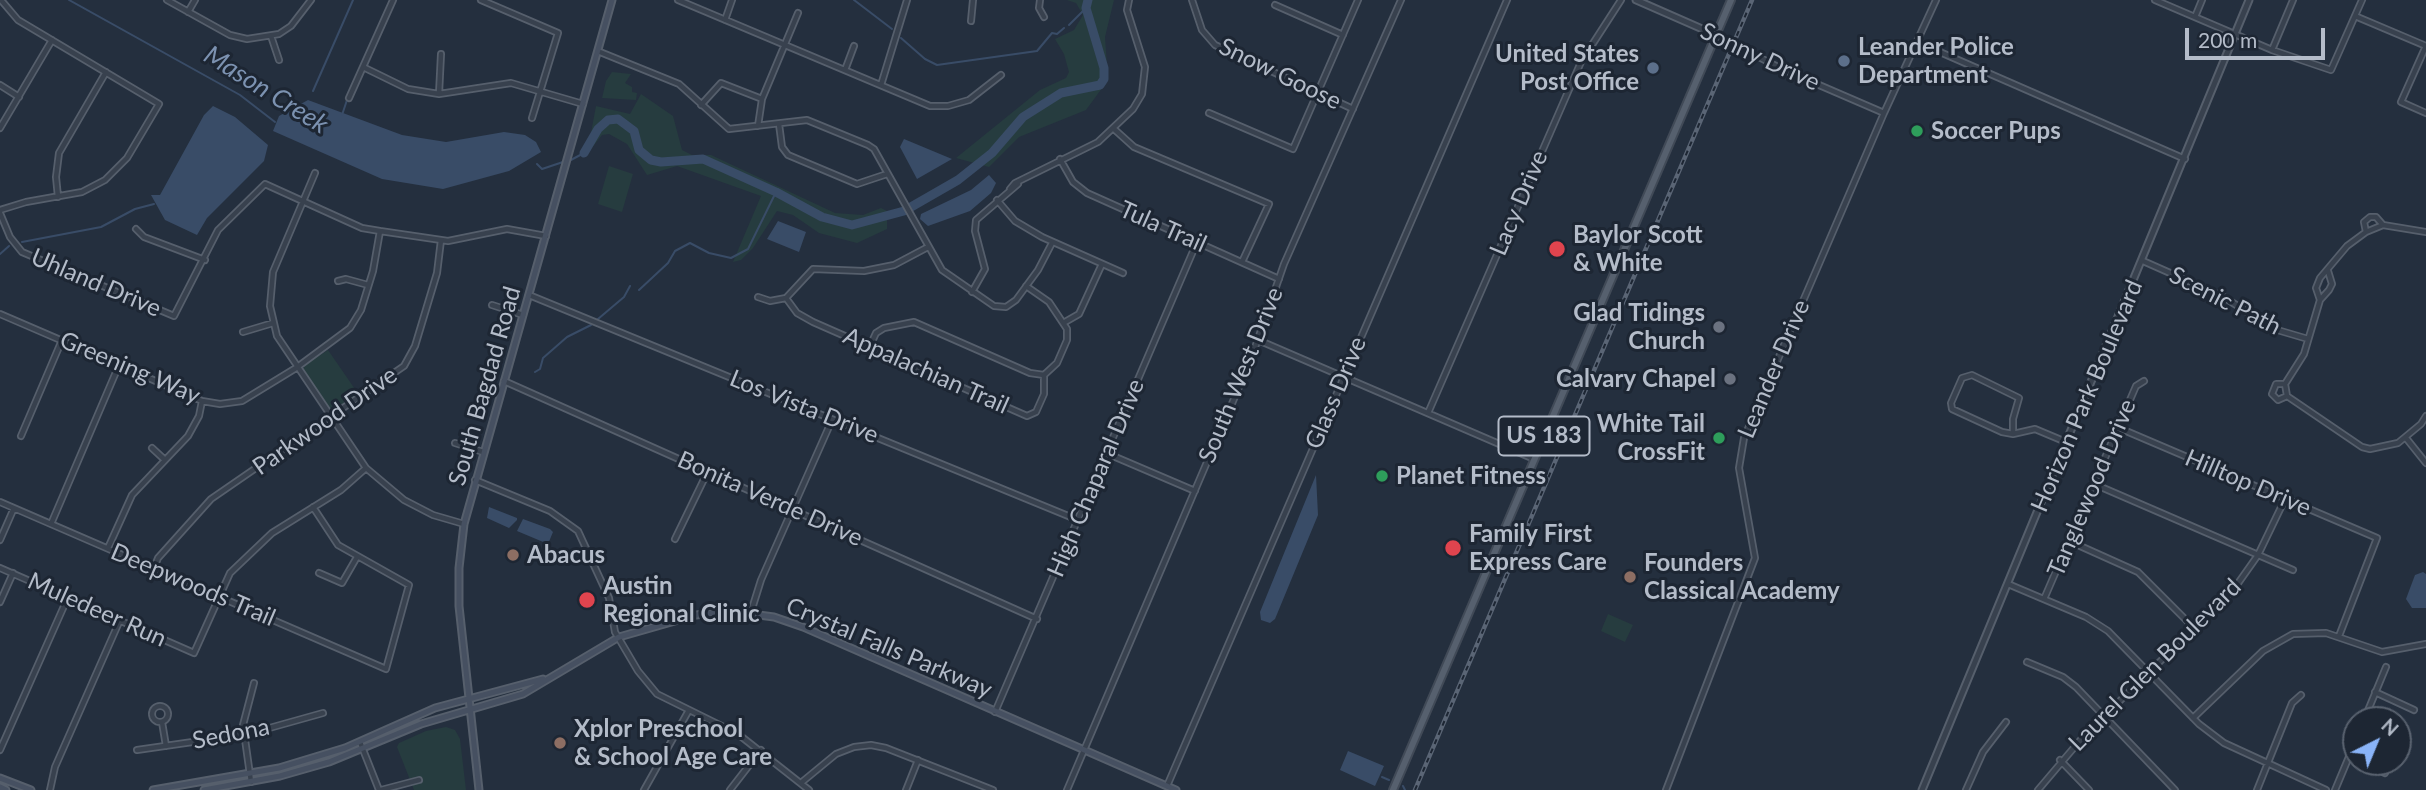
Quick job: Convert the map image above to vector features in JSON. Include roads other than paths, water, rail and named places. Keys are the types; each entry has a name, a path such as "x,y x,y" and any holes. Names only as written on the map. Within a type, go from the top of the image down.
{"main road":[{"name":"South Bagdad Road","path":"480,790 458,587 464,524 600,51 612,0"},
{"name":"US 183","path":"1394,790 1731,0"},
{"name":"Crystal Falls Parkway","path":"204,790 305,770 364,750 421,724 523,694 619,637 696,615 728,611 751,612 803,627 1176,790"},
{"name":"Crystal Falls Parkway","path":"153,790 250,774 314,758 360,742 417,716 546,678"},
{"path":"417,716 421,724"},
{"path":"0,778 31,790"},
{"path":"0,788 6,790"}],"street":[{"path":"0,211 82,192 111,175 127,158 159,104 18,20 1,0"},
{"path":"167,0 230,35 247,39 271,36 291,26 311,0"},
{"path":"188,12 195,0"},
{"path":"349,98 393,0"},
{"path":"481,0 558,33 532,118"},
{"path":"678,0 930,106 947,106 969,100 1002,75"},
{"path":"725,20 733,0"},
{"path":"881,85 907,0"},
{"path":"971,21 973,0"},
{"path":"1040,0 1038,8 1044,18"},
{"path":"972,292 985,269 975,224 980,214 998,201 1013,184 1018,184 1060,159 1098,142 1133,109 1142,93 1145,67 1128,10 1129,0"},
{"name":"Snow Goose","path":"1192,0 1202,30 1216,45 1353,109"},
{"path":"1209,113 1293,149 1358,0"},
{"name":"South West Drive","path":"1067,790 1258,340 1279,279 1401,0"},
{"name":"Glass Drive","path":"1167,786 1507,0"},
{"name":"Lacy Drive","path":"1428,413 1581,62 1621,0"},
{"name":"Sonny Drive","path":"1636,0 1884,113"},
{"name":"Leander Drive","path":"1666,790 1755,558 1739,468 1742,444 1884,113 1936,0"},
{"path":"2155,0 2272,50 2331,70 2362,0"},
{"path":"2195,17 2202,0"},
{"name":"Horizon Park Boulevard","path":"1922,790 2249,0"},
{"path":"2272,50 2293,0"},
{"path":"1275,5 1343,35"},
{"path":"758,126 762,99 798,13"},
{"path":"2355,16 2426,46 2401,102 2426,113"},
{"path":"271,36 279,60"},
{"path":"0,128 52,40"},
{"path":"1917,42 2185,159"},
{"path":"845,70 855,46"},
{"path":"600,51 679,84 729,130 812,120 868,145 942,270 972,292 1001,308 1013,303 1052,243"},
{"path":"439,94 441,54"},
{"path":"363,67 408,89 439,94 512,83 584,104"},
{"path":"58,197 56,177 59,153 106,72"},
{"path":"701,105 721,83 762,99"},
{"path":"0,85 19,97"},
{"path":"779,124 782,147 788,155 857,184 887,174"},
{"path":"1114,129 1135,147 1269,204 1242,262"},
{"name":"Tula Trail","path":"1060,159 1073,181 1087,193 1279,279"},
{"path":"315,173 273,272 270,298 273,323 280,343 366,468 404,500 433,516 464,524"},
{"path":"136,229 144,237 205,260 218,230 265,184 362,228 440,240 460,240 507,229 546,236"},
{"path":"998,201 1015,221 1052,243 1123,273"},
{"name":"Uhland Drive","path":"0,211 10,237 22,252 174,316 205,260"},
{"path":"2366,232 2364,222 2370,216 2383,225"},
{"path":"2426,232 2383,225 2366,232 2347,246 2317,282 2319,300 2304,354 2285,384 2287,396 2362,447 2379,449 2406,438 2426,416"},
{"name":"Greening Way","path":"0,314 202,401 220,404 242,401 296,368 350,328 361,310 380,231"},
{"name":"Parkwood Drive","path":"154,568 158,558 211,499 393,376 407,362 437,273 440,240"},
{"name":"High Chaparal Drive","path":"995,713 1197,242"},
{"path":"758,297 770,301 786,298 813,269 863,271 894,265 928,247"},
{"name":"Scenic Path","path":"2143,261 2222,296 2274,329 2308,339"},
{"path":"1065,323 1079,314 1102,264"},
{"path":"2319,300 2332,284 2328,271"},
{"path":"338,281 346,279 368,285"},
{"path":"870,346 876,333 884,328 911,321 1034,374 1044,375 1055,365 1065,344 1065,323 1049,302 1026,286"},
{"name":"Los Vista Drive","path":"529,295 1078,520"},
{"name":"Appalachian Trail","path":"786,298 797,313 1027,416 1034,414 1040,406 1045,392 1044,375"},
{"path":"492,304 523,315"},
{"path":"243,332 273,323"},
{"path":"21,436 62,340"},
{"path":"1258,340 1534,459"},
{"path":"51,524 119,365"},
{"path":"2013,433 2013,419 2019,398 1972,375 1962,378 1951,403 1952,409 2002,432 2013,433 2035,429 2067,443"},
{"name":"Bonita Verde Drive","path":"503,381 1037,619"},
{"name":"Tanglewood Drive","path":"2044,599 2136,386 2144,381"},
{"path":"2285,384 2276,384 2272,394 2278,400 2287,396"},
{"path":"108,548 135,490 192,430 202,408 202,401"},
{"path":"751,612 760,583 832,419"},
{"name":"Hilltop Drive","path":"2119,428 2377,538 2339,636"},
{"path":"2406,438 2426,463"},
{"path":"455,443 483,452"},
{"path":"152,448 165,460"},
{"path":"1106,453 1195,491"},
{"path":"219,597 230,573 272,533 341,490 366,468"},
{"path":"675,539 708,471"},
{"path":"475,480 550,511 578,531 609,598 615,632 647,683 657,694 738,734 803,782 809,790"},
{"path":"2094,484 2293,570"},
{"name":"Laurel Glen Boulevard","path":"2039,790 2060,761 2234,589 2258,555 2285,499"},
{"name":"Deepwoods Trail","path":"0,502 386,669 410,584 357,557"},
{"path":"313,507 334,540 357,557 342,583 319,573"},
{"path":"0,540 14,508"},
{"path":"2069,541 2137,572 2195,629"},
{"name":"Muledeer Run","path":"0,568 194,653 219,597"},
{"path":"0,602 13,573"},
{"path":"2008,584 2101,626 2150,672 2193,718 2224,743 2326,790"},
{"path":"0,750 68,597"},
{"path":"50,790 55,767 120,620"},
{"path":"2193,718 2274,643 2306,632 2339,636 2382,652 2426,645"},
{"path":"2026,662 2068,680 2175,790"},
{"path":"2370,706 2386,667"},
{"path":"251,782 243,735 246,710 254,684"},
{"path":"2375,692 2414,710"},
{"path":"2257,790 2292,703 2301,695"},
{"path":"644,790 688,710"},
{"name":"Sedona","path":"137,750 243,735 323,713"},
{"path":"162,722 166,746"},
{"path":"1966,790 1983,752 2006,722"},
{"path":"360,742 380,790 419,779"},
{"path":"803,782 826,761 854,747 877,746 990,789"},
{"path":"730,790 761,750"},
{"path":"906,790 918,760"},
{"path":"2060,761 2089,790"},
{"path":"2335,790 2342,774"}],"water":[{"path":"308,100 402,135 446,142 504,132 525,135 536,142 541,152 509,171 443,189 382,179 273,131 279,116"},
{"path":"213,106 235,117 268,145 264,161 207,218 197,235 165,220 151,195 160,195 204,115"},
{"path":"904,139 952,159 917,179 900,147"},
{"path":"989,175 996,183 991,193 970,211 928,226 920,219 921,214 971,190"},
{"path":"778,221 806,232 799,252 767,239"},
{"path":"1316,475 1318,515 1275,619 1270,623 1261,620 1260,612"},
{"path":"489,507 517,520 509,528 487,518"},
{"path":"523,519 553,532 548,544 517,531"},
{"path":"2423,572 2426,574 2426,608 2412,608 2406,599 2415,575"},
{"path":"1348,751 1384,766 1375,786 1340,770"}],"waterway":[{"name":"Mason Creek","path":"69,0 240,95 275,122"},
{"path":"313,91 353,0"},
{"path":"854,0 892,29"},
{"name":"Mason Creek","path":"911,207 958,180 992,153 1023,117 1061,93 1100,85 1104,79 1104,68 1086,8 1088,0"},
{"path":"1069,25 1086,8"},
{"path":"901,38 925,59 937,65 1037,51 1052,33 1057,34 1064,28"},
{"path":"342,115 347,100"},
{"name":"Mason Creek","path":"584,153 598,129 608,120 618,119 634,131 639,150 651,160 661,162 703,159 776,192 822,217 852,225 904,211"},
{"name":"Mason Creek","path":"569,161 584,153"},
{"name":"Mason Creek","path":"537,164 542,169 563,162"},
{"path":"639,290 668,263 675,251 690,243 709,253 731,258 748,249 776,192"},
{"path":"22,242 101,227 135,209 154,204"},
{"path":"0,254 9,246"},
{"path":"598,319 624,297 630,286"},
{"path":"535,372 540,369 543,358 567,337 591,325"},
{"path":"1382,777 1389,780"},
{"path":"1403,786 1405,790"}],"railway":[{"path":"1415,790 1752,0"}],"place":[{"name":"Leander Police Department","path":"1844,61"},
{"name":"United States Post Office","path":"1653,68"},
{"name":"Soccer Pups","path":"1917,131"},
{"name":"Baylor Scott & White","path":"1557,249"},
{"name":"Glad Tidings Church","path":"1719,327"},
{"name":"Calvary Chapel","path":"1730,379"},
{"name":"White Tail CrossFit","path":"1719,438"},
{"name":"Planet Fitness","path":"1382,476"},
{"name":"Family First Express Care","path":"1453,548"},
{"name":"Abacus","path":"513,555"},
{"name":"Founders Classical Academy","path":"1630,577"},
{"name":"Austin Regional Clinic","path":"587,600"},
{"name":"Xplor Preschool & School Age Care","path":"560,743"}]}
